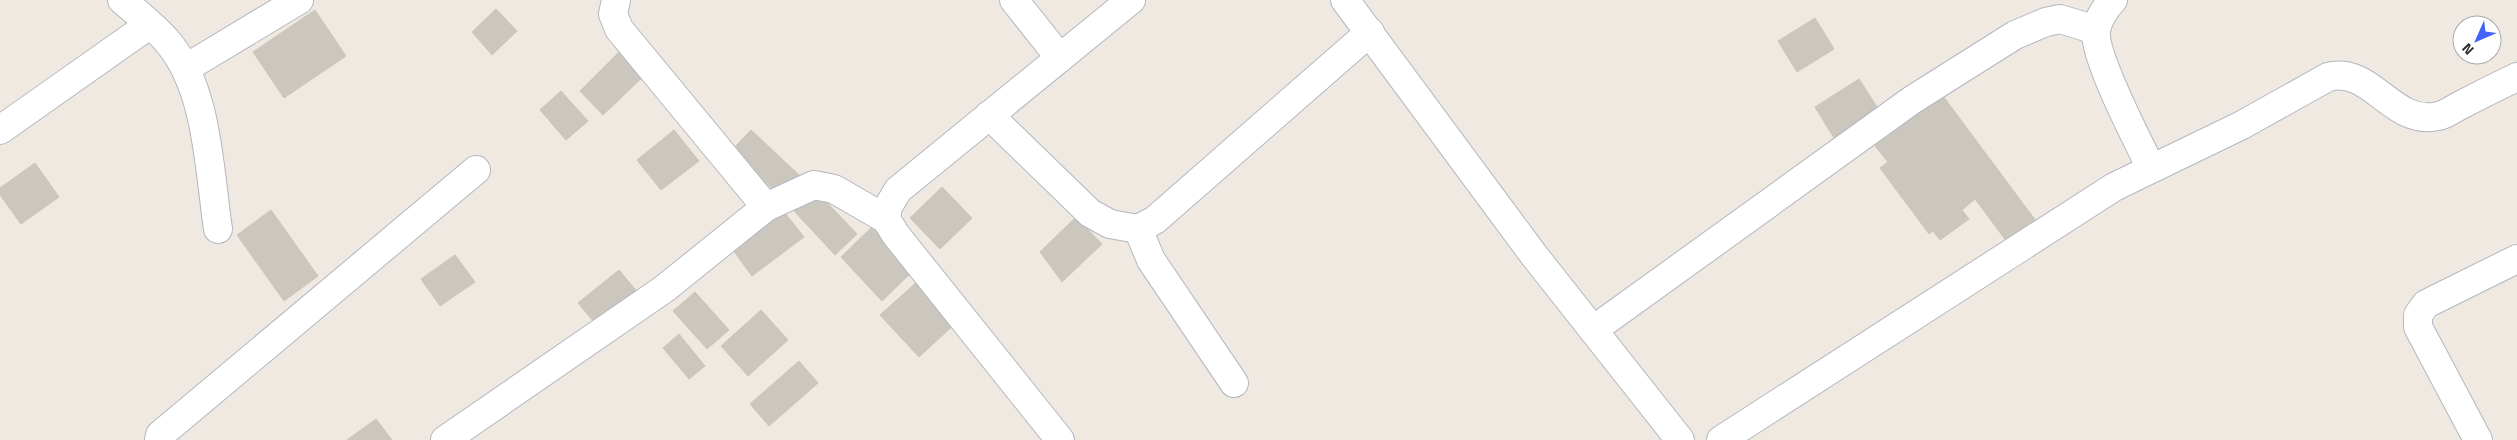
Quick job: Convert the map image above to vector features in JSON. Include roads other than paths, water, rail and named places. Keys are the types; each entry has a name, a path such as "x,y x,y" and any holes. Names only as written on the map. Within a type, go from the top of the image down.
{"street":[{"path":"122,0 167,41 186,68 200,101 218,229"},
{"path":"186,68 298,0"},
{"path":"616,0 613,14 619,29 766,207"},
{"path":"1014,0 1060,58"},
{"path":"886,219 888,207 898,190 1130,0"},
{"path":"1345,0 1533,254 1680,440"},
{"path":"2113,0 2106,8 2096,30 2100,59 2151,168"},
{"path":"1593,330 1912,100 2016,35 2046,22 2060,19 2096,30"},
{"path":"0,130 149,24"},
{"path":"989,115 1090,213 1110,224 1138,229 1155,220 1370,32"},
{"path":"1721,440 2114,187 2242,124 2328,77 2340,74 2358,79 2397,109 2416,116 2438,116 2517,77"},
{"path":"159,440 160,435 476,170"},
{"path":"445,440 505,401 664,289 766,207 814,185 834,189 886,219 896,236 1051,437"},
{"path":"1138,229 1151,260 1234,383"},
{"path":"2466,436 2418,328 2418,315 2426,304 2440,295 2517,259"}]}
